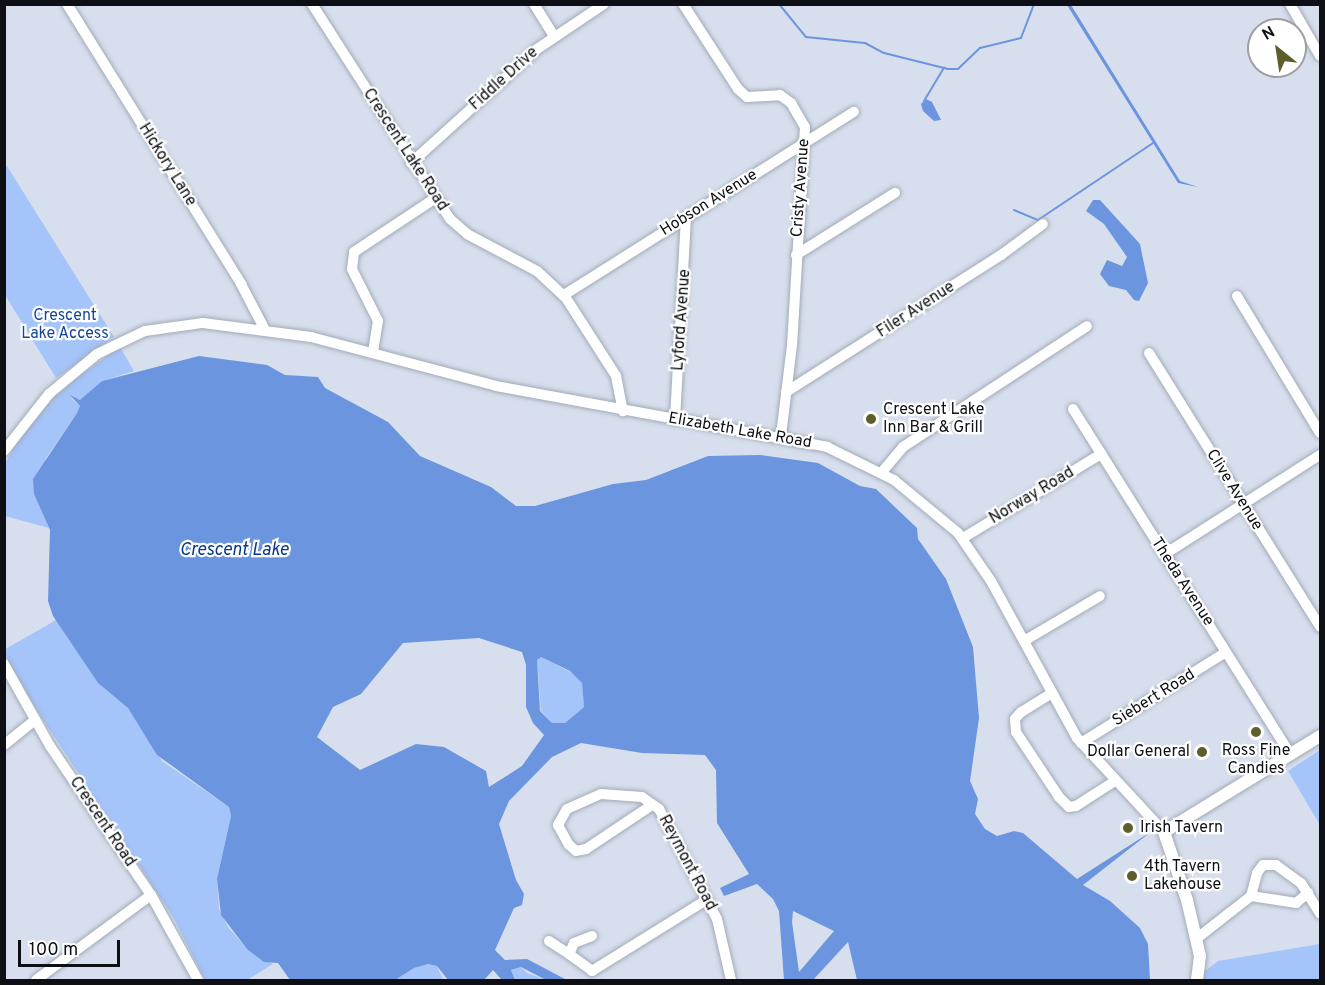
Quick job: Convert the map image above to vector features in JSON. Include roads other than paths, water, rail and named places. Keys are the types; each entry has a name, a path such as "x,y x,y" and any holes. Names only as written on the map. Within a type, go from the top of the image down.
{"main road":[{"path":"1197,981 1200,956 1183,882 1164,832 1320,736"}],"street":[{"name":"Hickory Lane","path":"67,4 242,284 264,328"},
{"name":"Crescent Lake Road","path":"312,4 434,199 463,232 530,267 564,295 616,376 623,411"},
{"path":"534,4 554,36"},
{"name":"Fiddle Drive","path":"411,163 554,36 604,4"},
{"name":"Cristy Avenue","path":"683,4 738,89 747,97 780,95 791,103 805,127 781,436"},
{"path":"1290,4 1320,56"},
{"name":"Hobson Avenue","path":"564,295 854,112"},
{"path":"796,255 895,193"},
{"path":"373,352 378,321 352,268 354,252 434,199"},
{"name":"Lyford Avenue","path":"675,420 686,219"},
{"name":"Filer Avenue","path":"786,392 991,262 1043,224"},
{"path":"1237,296 1320,433"},
{"name":"Elizabeth Lake Road","path":"4,451 59,383 97,354 129,337 182,324 264,328 373,352 477,381 623,411 781,436 832,448 882,472 927,504 963,538 1081,743 1143,806 1164,832"},
{"path":"882,472 907,445 1087,326"},
{"name":"Clive Avenue","path":"1149,353 1320,627"},
{"name":"Theda Avenue","path":"1073,409 1291,755"},
{"name":"Norway Road","path":"963,538 1101,454"},
{"path":"1165,554 1320,455"},
{"path":"1024,641 1100,596"},
{"name":"Siebert Road","path":"1081,743 1226,652"},
{"name":"Crescent Road","path":"4,664 35,720 152,895 198,981"},
{"path":"1052,693 1021,712 1015,719 1016,732 1059,798 1069,807 1076,806 1116,781"},
{"path":"4,745 35,720"},
{"name":"Reymont Road","path":"652,805 586,849 576,851 567,842 558,825 560,816 584,799 620,792 642,798 652,805 667,823 722,934 731,981"},
{"path":"1196,939 1251,896 1257,873 1263,865 1276,865 1308,893 1320,914"},
{"path":"1251,896 1296,903 1308,893"},
{"path":"36,981 152,895"},
{"path":"549,941 592,971 706,900"},
{"path":"569,954 574,943 592,936"}],"water":[{"path":"1067,5 1071,5 1180,181 1198,187 1178,183"},
{"path":"926,99 932,102 941,120 934,121 923,111 921,104"},
{"path":"1093,200 1100,200 1140,244 1148,283 1139,301 1134,300 1126,290 1109,286 1100,274 1107,260 1122,266 1127,257 1104,224 1086,211"},
{"name":"Crescent Lake","path":"199,356 267,365 285,375 318,377 325,388 388,422 420,456 491,487 516,506 535,506 613,484 646,480 708,456 761,455 818,463 860,486 876,489 917,528 918,539 946,579 973,647 979,718 970,781 978,799 975,814 985,829 997,836 1014,831 1023,833 1077,879 1152,831 1083,885 1110,901 1140,928 1148,944 1150,980 857,980 848,942 813,980 784,980 779,911 773,899 757,884 724,896 720,888 749,874 717,823 716,770 705,755 642,753 581,743 552,757 509,801 499,824 516,880 524,894 522,905 514,908 495,950 505,960 527,959 565,979 546,980 521,967 511,970 515,980 502,980 493,970 484,980 448,980 437,966 428,964 414,968 395,980 290,980 278,963 264,962 247,949 221,915 217,879 231,816 229,807 157,755 128,708 98,683 53,616 48,601 50,530 34,494 33,479 77,413 80,406 70,395 80,400 102,381","holes":["479,638 522,652 526,665 526,707 533,723 544,735 522,766 489,787 486,771 444,747 416,744 360,770 317,737 333,707 361,694 403,643","541,657 570,671 582,683 584,707 565,723 552,723 540,711 537,660","793,911 834,931 799,972 792,922"]}],"waterway":[{"path":"779,4 806,37 865,43 884,53 948,69 958,69 980,48 1021,38 1034,4"},
{"path":"924,101 944,68"},
{"path":"1014,210 1038,220 1153,143"}],"place":[{"name":"Crescent Lake Inn Bar & Grill","path":"871,419"},
{"name":"Ross Fine Candies","path":"1256,732"},
{"name":"Dollar General","path":"1202,752"},
{"name":"Irish Tavern","path":"1128,828"},
{"name":"4th Tavern Lakehouse","path":"1132,876"}],"park label":[{"name":"Crescent Lake Access","path":"65,325"}]}
